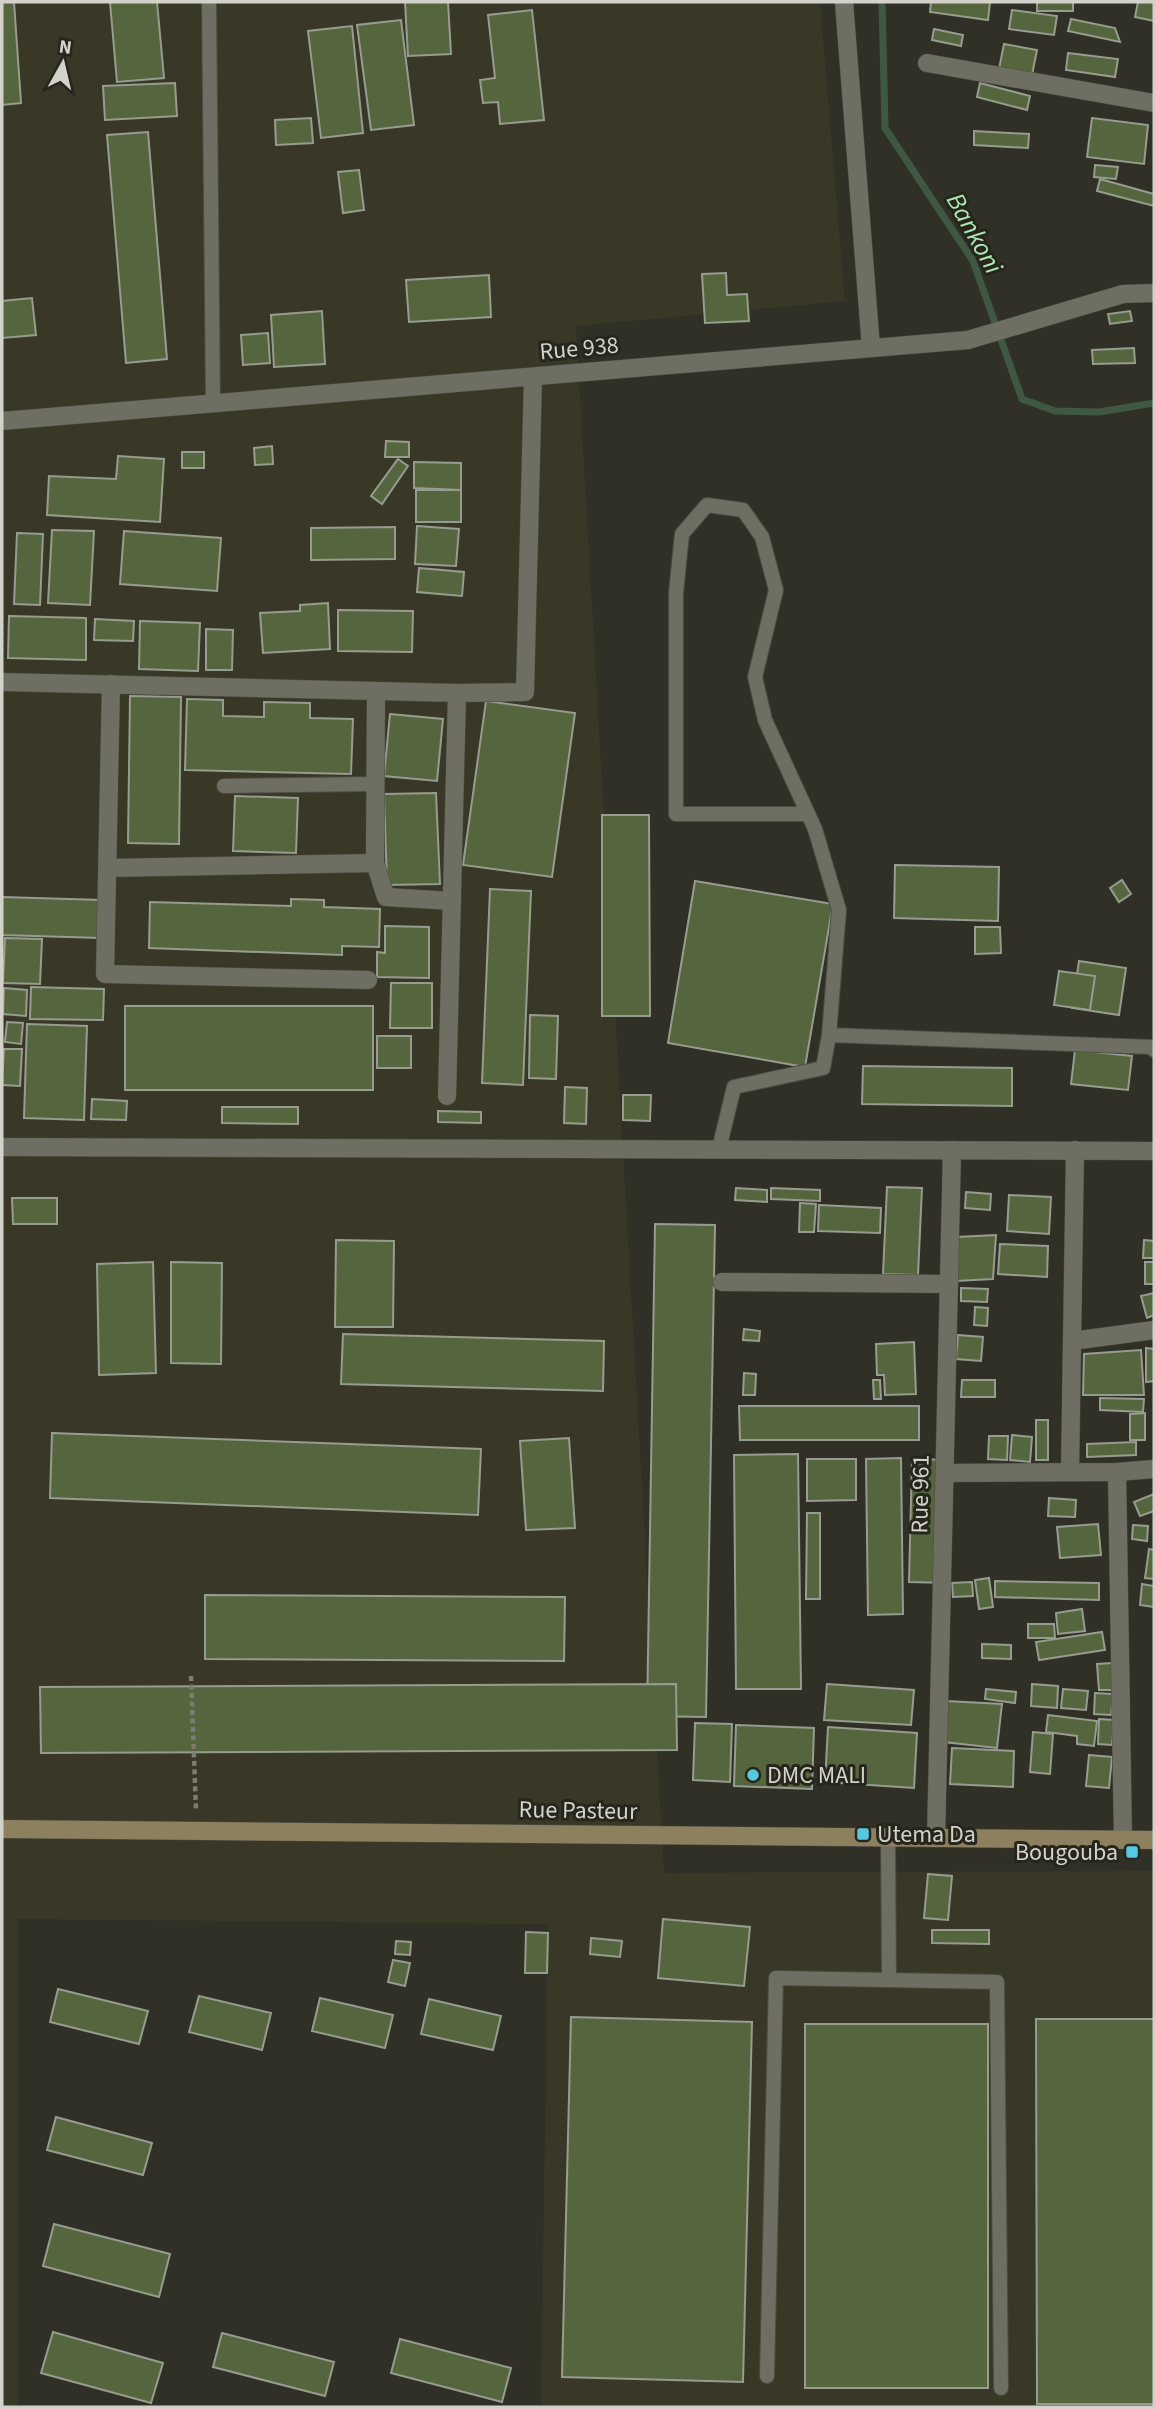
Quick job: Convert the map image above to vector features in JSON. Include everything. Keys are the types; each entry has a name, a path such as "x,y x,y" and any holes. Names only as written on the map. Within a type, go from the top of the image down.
{"main road":[{"name":"Rue Pasteur","path":"2,1829 1154,1840"}],"street":[{"path":"844,2 871,348"},
{"path":"927,64 1154,103"},
{"name":"Rue 938","path":"2,421 968,340 1123,294 1154,293"},
{"path":"2,681 457,693 525,692 533,377"},
{"path":"111,684 105,974 368,979"},
{"path":"376,691 375,863 386,897 452,901"},
{"path":"447,1096 457,693"},
{"path":"108,868 375,863"},
{"path":"2,1146 1154,1150"},
{"name":"Rue 961","path":"936,1838 952,1150"},
{"path":"1070,1472 1075,1150"},
{"path":"722,1282 950,1284"},
{"path":"1072,1341 1154,1330"},
{"path":"945,1472 1117,1472 1154,1469"},
{"path":"1117,1472 1123,1840"}],"lane":[{"path":"209,2 213,404"},
{"path":"719,1149 734,1087 823,1068 829,1035 839,910 815,829 765,720 755,677 776,590 762,537 743,510 707,505 682,534 679,557 676,605 676,814 806,814"},
{"path":"224,786 376,784"},
{"path":"829,1035 1154,1049"},
{"path":"888,1838 889,1980"},
{"path":"767,2376 776,1978 997,1982 1001,2388"}],"path":[{"path":"191,1676 196,1831"}],"shaded area":[{"path":"2,2 820,2 845,301 576,326 664,1873 1154,1871 1154,2407 541,2407 548,1924 18,1919 18,2407 2,2407"}],"building":[{"path":"2,2 14,2 21,103 2,105"},
{"path":"110,2 157,2 164,78 117,82"},
{"path":"405,2 448,2 451,54 408,56"},
{"path":"931,2 990,2 988,20 930,12"},
{"path":"1037,2 1073,2 1073,11 1037,11"},
{"path":"1138,2 1154,2 1154,21 1135,17"},
{"path":"532,10 544,120 500,124 498,102 483,103 480,80 495,78 488,15"},
{"path":"1012,10 1057,16 1054,35 1009,29"},
{"path":"1071,19 1115,28 1120,42 1068,31"},
{"path":"401,20 414,125 371,130 357,25"},
{"path":"352,26 363,133 321,138 308,31"},
{"path":"934,29 963,35 961,46 932,40"},
{"path":"1004,44 1037,50 1032,75 999,69"},
{"path":"1068,53 1118,59 1115,77 1066,70"},
{"path":"175,83 177,116 105,120 103,86"},
{"path":"980,83 1030,96 1027,110 977,97"},
{"path":"311,118 313,143 276,145 275,120"},
{"path":"1092,118 1148,125 1144,164 1087,157"},
{"path":"974,131 1029,134 1028,148 974,145"},
{"path":"148,132 167,359 126,363 107,135"},
{"path":"1095,165 1118,167 1116,179 1094,177"},
{"path":"359,170 364,210 343,213 338,172"},
{"path":"1100,179 1154,194 1154,206 1097,191"},
{"path":"726,273 727,295 747,294 749,321 705,323 702,274"},
{"path":"489,275 491,317 409,322 406,280"},
{"path":"32,298 36,335 2,338 2,301"},
{"path":"322,311 325,364 274,367 271,315"},
{"path":"1130,311 1132,321 1110,324 1108,314"},
{"path":"268,333 270,363 243,365 241,335"},
{"path":"1134,348 1135,363 1093,364 1092,350"},
{"path":"386,441 409,442 409,457 385,457"},
{"path":"272,446 273,464 255,465 254,448"},
{"path":"182,452 204,452 204,468 182,468"},
{"path":"118,456 164,459 160,522 47,515 49,476 116,479"},
{"path":"398,459 408,466 382,504 371,496"},
{"path":"414,462 461,463 461,490 414,488"},
{"path":"416,490 461,490 461,522 416,522"},
{"path":"417,526 459,529 456,566 415,564"},
{"path":"395,527 395,559 311,560 311,528"},
{"path":"52,530 94,531 90,605 48,603"},
{"path":"124,531 221,538 217,591 120,584"},
{"path":"17,533 43,534 40,605 14,604"},
{"path":"419,568 464,572 462,596 417,592"},
{"path":"328,603 330,649 263,653 260,613 300,611 300,605"},
{"path":"338,610 413,611 412,652 338,651"},
{"path":"9,616 86,618 86,660 8,658"},
{"path":"95,619 134,621 133,641 94,640"},
{"path":"140,621 200,623 198,671 139,669"},
{"path":"206,629 233,630 232,670 206,670"},
{"path":"130,696 181,697 179,844 128,843"},
{"path":"187,699 223,700 223,716 264,717 264,702 310,703 310,718 353,719 351,774 185,770"},
{"path":"486,701 575,713 552,877 463,865"},
{"path":"390,714 443,719 437,781 384,776"},
{"path":"436,793 440,884 387,885 384,794"},
{"path":"235,796 298,798 296,853 233,851"},
{"path":"602,815 649,815 650,1016 602,1016"},
{"path":"895,865 999,867 998,921 894,918"},
{"path":"1122,880 1131,894 1119,902 1110,888"},
{"path":"695,881 833,904 805,1067 668,1043"},
{"path":"490,889 531,891 523,1085 482,1083"},
{"path":"2,897 101,900 100,938 2,935"},
{"path":"291,899 324,900 324,907 380,909 379,947 342,946 342,955 149,948 150,902 291,906"},
{"path":"385,926 429,927 429,978 377,977 377,952 385,953"},
{"path":"975,927 1000,927 1001,953 975,954"},
{"path":"5,938 42,939 40,984 3,983"},
{"path":"1079,961 1126,968 1119,1015 1072,1008"},
{"path":"1059,971 1095,976 1090,1010 1054,1005"},
{"path":"391,983 432,983 432,1028 390,1028"},
{"path":"31,987 104,989 103,1020 30,1019"},
{"path":"4,988 27,990 26,1016 3,1014"},
{"path":"125,1006 373,1006 373,1090 125,1090"},
{"path":"530,1015 558,1016 556,1079 529,1078"},
{"path":"7,1022 23,1023 21,1044 5,1042"},
{"path":"27,1024 87,1026 84,1120 24,1118"},
{"path":"377,1036 411,1036 411,1068 377,1068"},
{"path":"4,1049 22,1049 20,1086 2,1085"},
{"path":"1075,1050 1132,1056 1128,1090 1071,1084"},
{"path":"863,1066 1012,1068 1012,1106 862,1104"},
{"path":"565,1087 587,1088 586,1124 564,1123"},
{"path":"623,1095 651,1095 650,1121 623,1120"},
{"path":"92,1099 127,1101 126,1120 91,1119"},
{"path":"222,1107 298,1107 298,1124 222,1123"},
{"path":"438,1111 481,1112 481,1123 438,1122"},
{"path":"887,1187 922,1188 918,1275 883,1274"},
{"path":"736,1188 767,1190 767,1202 735,1200"},
{"path":"771,1188 820,1190 820,1201 771,1199"},
{"path":"966,1192 991,1194 990,1210 965,1208"},
{"path":"1009,1195 1051,1197 1049,1234 1007,1231"},
{"path":"12,1198 57,1198 57,1224 13,1224"},
{"path":"800,1203 816,1204 814,1232 799,1232"},
{"path":"819,1205 881,1208 880,1233 818,1231"},
{"path":"655,1224 715,1225 706,1717 647,1716"},
{"path":"996,1235 993,1279 956,1281 956,1237"},
{"path":"336,1240 394,1241 393,1327 335,1327"},
{"path":"1144,1240 1154,1241 1154,1258 1143,1258"},
{"path":"1000,1244 1048,1246 1047,1277 998,1274"},
{"path":"153,1262 156,1373 99,1375 97,1264"},
{"path":"171,1262 222,1263 221,1364 171,1363"},
{"path":"1145,1262 1154,1262 1154,1284 1145,1284"},
{"path":"961,1288 988,1289 987,1302 961,1301"},
{"path":"1154,1293 1154,1315 1147,1318 1141,1296"},
{"path":"975,1307 988,1308 987,1326 974,1325"},
{"path":"744,1329 760,1331 759,1341 743,1340"},
{"path":"343,1334 604,1341 603,1391 341,1384"},
{"path":"958,1335 983,1337 981,1361 956,1359"},
{"path":"914,1342 916,1394 885,1395 884,1375 877,1375 876,1344"},
{"path":"1146,1348 1154,1349 1154,1381 1146,1382"},
{"path":"1141,1350 1144,1395 1083,1395 1084,1354"},
{"path":"744,1373 756,1374 755,1395 743,1395"},
{"path":"873,1380 880,1380 881,1399 874,1399"},
{"path":"962,1380 995,1380 995,1397 961,1397"},
{"path":"1100,1398 1144,1399 1143,1412 1100,1410"},
{"path":"739,1406 919,1406 919,1440 740,1440"},
{"path":"1145,1413 1145,1440 1130,1440 1130,1414"},
{"path":"1036,1420 1048,1420 1048,1460 1036,1460"},
{"path":"52,1433 481,1449 478,1515 50,1498"},
{"path":"1012,1435 1032,1437 1030,1462 1010,1460"},
{"path":"989,1436 1008,1436 1007,1460 988,1459"},
{"path":"569,1438 575,1528 526,1530 520,1441"},
{"path":"1136,1442 1136,1455 1087,1457 1087,1444"},
{"path":"798,1454 801,1689 736,1689 734,1455"},
{"path":"901,1458 903,1614 868,1615 866,1459"},
{"path":"807,1459 856,1459 856,1500 807,1501"},
{"path":"912,1459 950,1460 948,1583 909,1582"},
{"path":"1154,1494 1154,1511 1140,1516 1134,1502"},
{"path":"1049,1498 1076,1500 1075,1517 1048,1516"},
{"path":"807,1513 820,1513 820,1599 806,1599"},
{"path":"1098,1524 1101,1555 1060,1558 1057,1527"},
{"path":"1133,1525 1148,1526 1147,1541 1132,1539"},
{"path":"1149,1549 1154,1550 1154,1579 1145,1578"},
{"path":"989,1578 993,1607 979,1609 975,1580"},
{"path":"995,1581 1099,1583 1099,1600 995,1597"},
{"path":"972,1582 973,1596 953,1597 952,1583"},
{"path":"1142,1584 1154,1586 1154,1607 1140,1605"},
{"path":"205,1595 565,1597 564,1661 205,1659"},
{"path":"1082,1609 1085,1631 1058,1634 1056,1613"},
{"path":"1028,1624 1054,1624 1055,1638 1028,1638"},
{"path":"1102,1632 1105,1650 1039,1660 1036,1642"},
{"path":"982,1644 1011,1645 1011,1659 982,1658"},
{"path":"1112,1663 1114,1690 1099,1690 1097,1664"},
{"path":"676,1684 677,1750 41,1753 40,1687"},
{"path":"827,1684 914,1690 911,1725 824,1720"},
{"path":"1032,1684 1058,1686 1057,1708 1031,1706"},
{"path":"986,1689 1016,1692 1015,1703 985,1699"},
{"path":"1063,1689 1088,1691 1086,1710 1061,1708"},
{"path":"1095,1693 1113,1694 1111,1715 1094,1714"},
{"path":"946,1701 1002,1704 997,1748 944,1742"},
{"path":"1048,1715 1097,1721 1094,1746 1077,1744 1077,1736 1046,1732"},
{"path":"1099,1719 1114,1720 1112,1745 1098,1744"},
{"path":"695,1723 732,1724 730,1782 693,1780"},
{"path":"736,1725 814,1728 812,1789 734,1786"},
{"path":"828,1727 917,1733 914,1788 825,1782"},
{"path":"1033,1732 1053,1734 1050,1774 1030,1772"},
{"path":"952,1748 1014,1751 1013,1787 950,1784"},
{"path":"1089,1755 1112,1757 1109,1788 1086,1786"},
{"path":"928,1874 952,1876 948,1920 924,1918"},
{"path":"663,1919 750,1927 744,1986 658,1978"},
{"path":"932,1930 989,1930 989,1944 932,1943"},
{"path":"526,1932 548,1933 547,1973 525,1973"},
{"path":"591,1938 622,1941 620,1957 590,1954"},
{"path":"396,1941 411,1942 410,1955 395,1954"},
{"path":"393,1960 410,1963 405,1986 388,1982"},
{"path":"58,1989 148,2011 139,2044 50,2022"},
{"path":"199,1996 271,2013 262,2050 189,2032"},
{"path":"320,1998 393,2015 385,2048 312,2031"},
{"path":"429,1999 501,2016 493,2050 421,2034"},
{"path":"571,2017 752,2022 743,2382 562,2377"},
{"path":"1036,2019 1154,2019 1154,2404 1037,2404"},
{"path":"805,2024 988,2024 988,2388 805,2388"},
{"path":"56,2117 152,2143 143,2175 47,2150"},
{"path":"54,2224 170,2254 159,2297 43,2266"},
{"path":"53,2332 163,2363 151,2403 41,2373"},
{"path":"222,2333 334,2362 325,2396 213,2367"},
{"path":"400,2339 511,2368 502,2402 391,2373"}],"waterway":[{"name":"Bankoni","path":"882,2 885,128 973,261 1022,399 1055,411 1099,412 1154,403"}],"place":[{"name":"DMC MALI","path":"753,1775"},
{"name":"Utema Da","path":"863,1834"},
{"name":"Bougouba","path":"1132,1852"}]}
